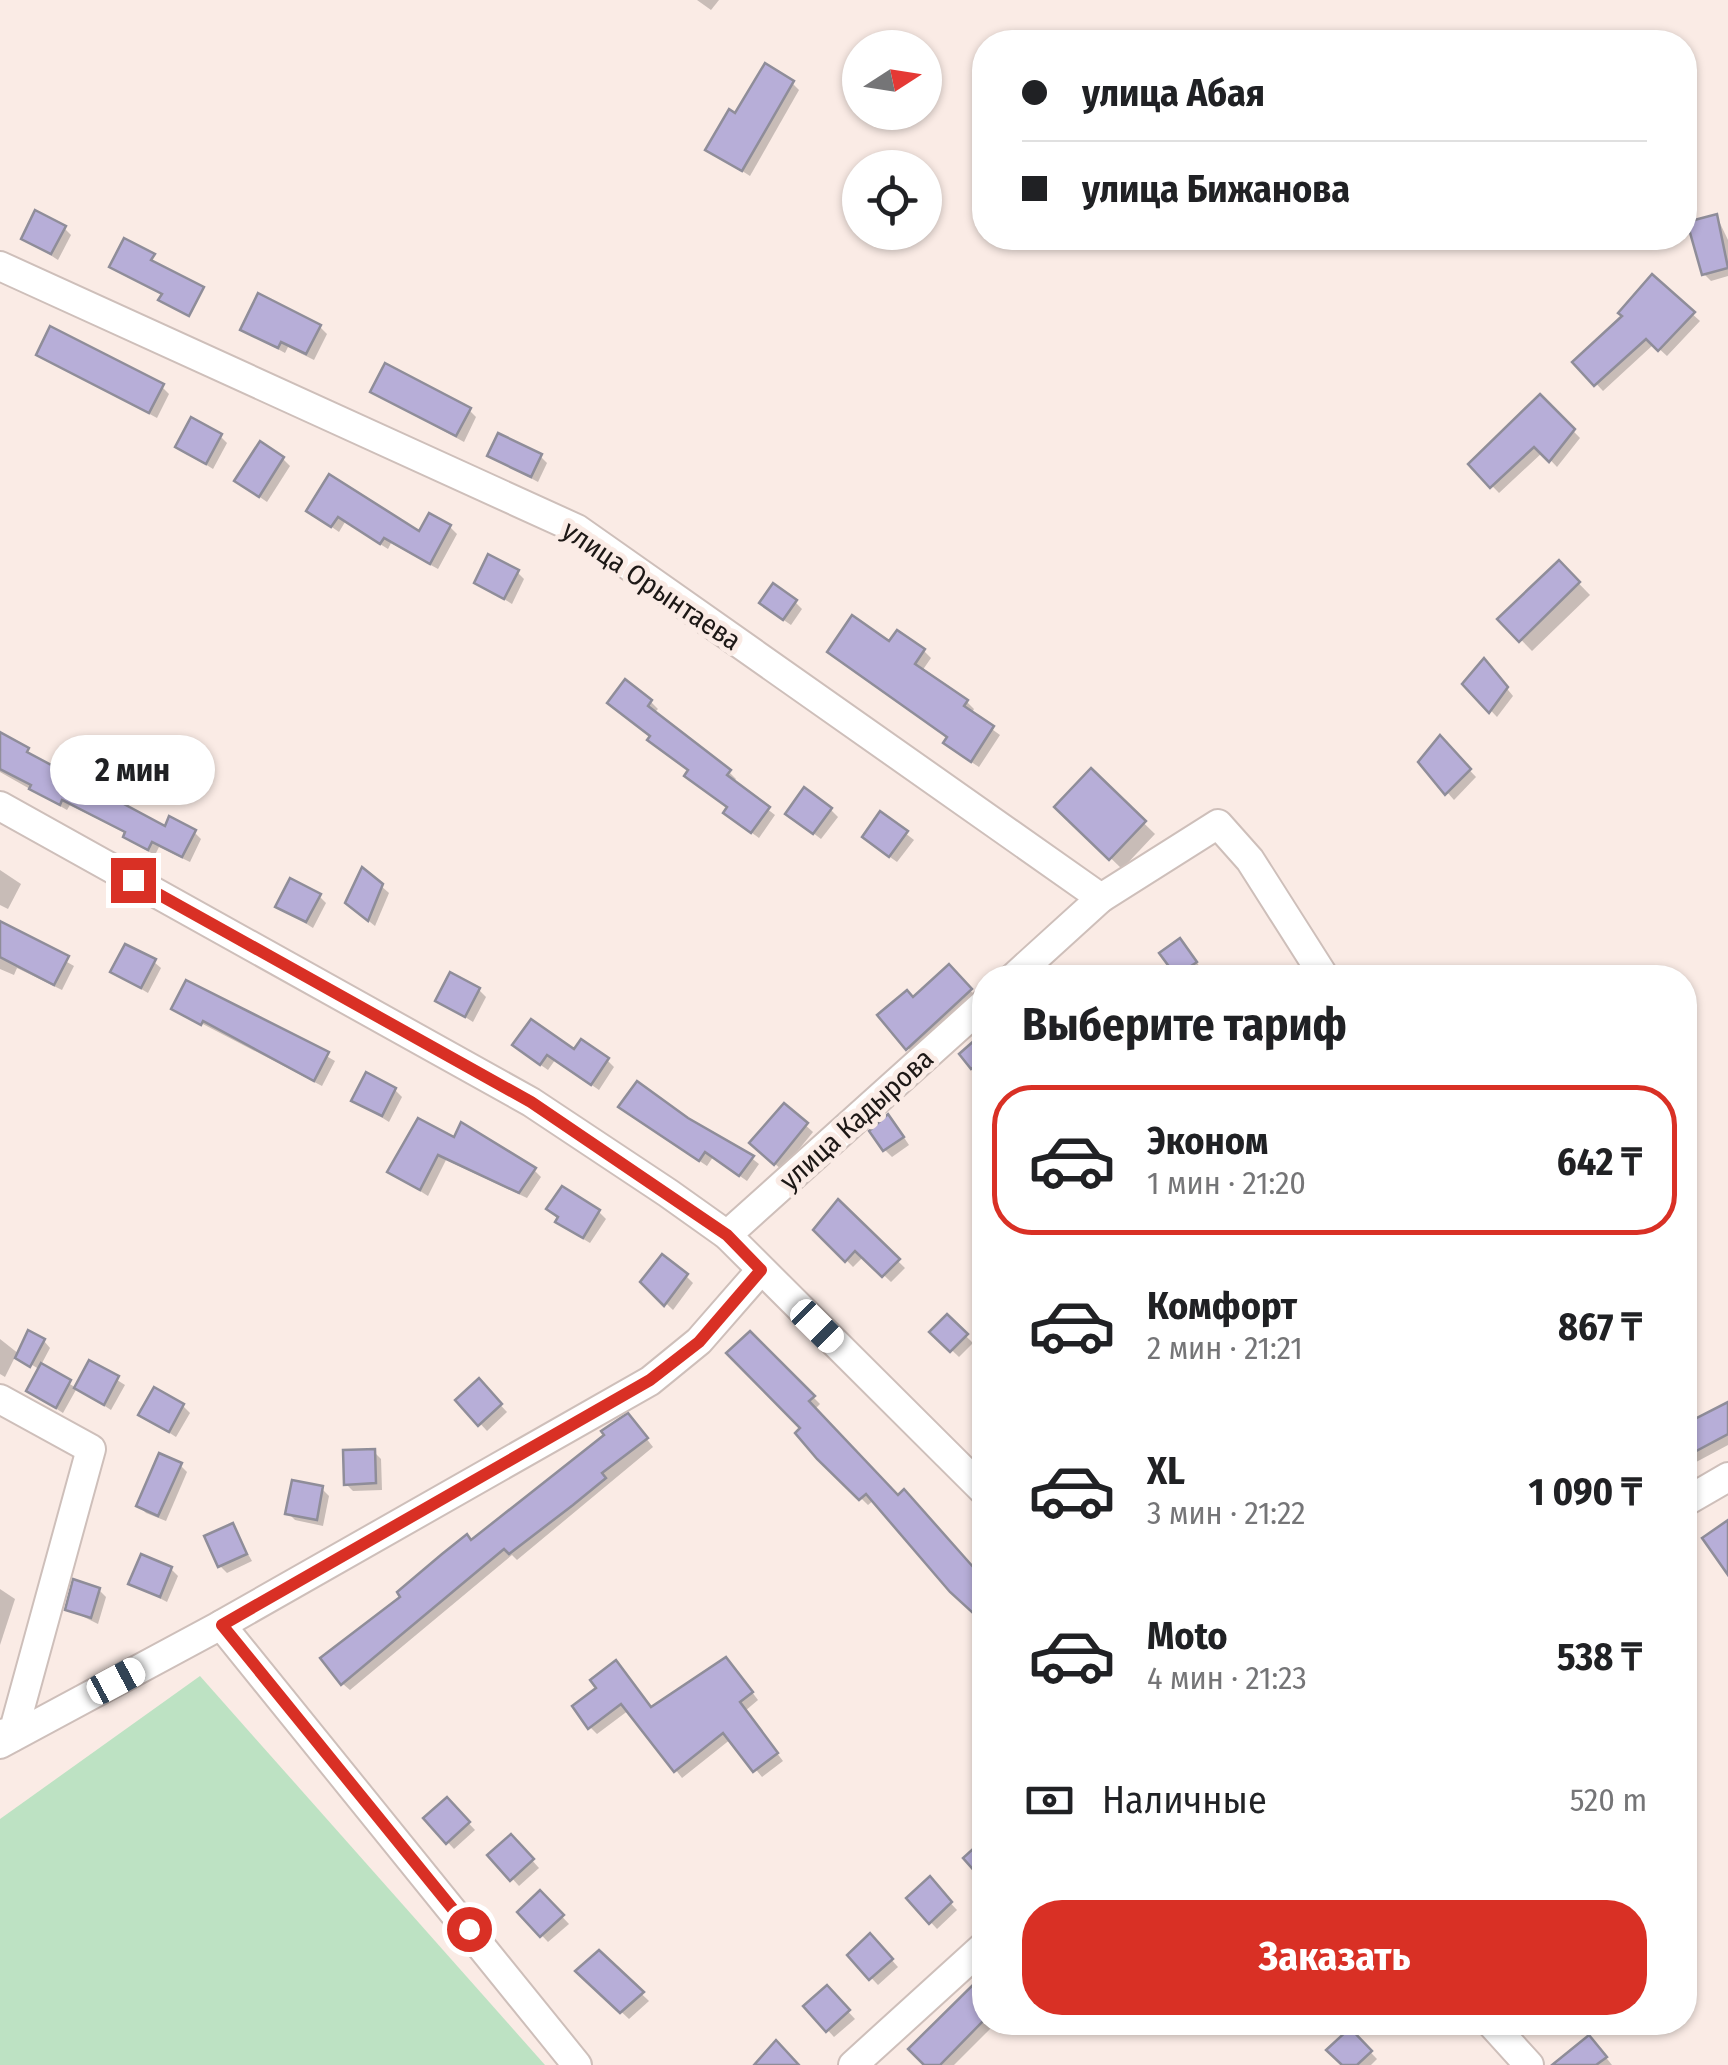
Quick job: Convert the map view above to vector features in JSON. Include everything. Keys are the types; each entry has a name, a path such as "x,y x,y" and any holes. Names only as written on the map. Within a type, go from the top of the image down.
{"street":[{"name":"улица Орынтаева","path":"0,266 577,528 1101,898"},
{"path":"0,806 531,1102 727,1235 972,1479"},
{"path":"1027,965 1101,898 1218,824 1250,860 1317,965"},
{"name":"улица Кадырова","path":"727,1235 972,1014"},
{"path":"4,1737 222,1625 650,1380 699,1342 761,1270"},
{"path":"0,1399 90,1449 4,1737"},
{"path":"1697,1495 1728,1477"},
{"path":"222,1625 577,2065"},
{"path":"853,2065 972,1957"},
{"path":"1501,2035 1528,2065"}],"green space":[{"path":"200,1676 545,2065 0,2065 0,1819"}],"building":[{"path":"765,63 794,81 742,171 705,150 729,109 735,113"},
{"path":"35,210 66,226 51,254 21,239"},
{"path":"1717,214 1728,268 1702,275 1695,250 1697,219"},
{"path":"124,238 155,254 151,260 204,287 189,316 158,300 162,294 109,267"},
{"path":"1652,274 1695,312 1658,351 1646,339 1594,386 1572,362 1622,316 1618,313"},
{"path":"258,293 321,325 306,354 281,342 278,348 240,330"},
{"path":"50,326 164,384 149,413 36,355"},
{"path":"385,363 471,408 456,436 370,392"},
{"path":"1540,394 1575,429 1549,462 1534,447 1490,488 1468,464"},
{"path":"191,417 222,434 206,464 175,447"},
{"path":"498,433 542,454 531,477 487,456"},
{"path":"260,441 284,457 259,497 234,481"},
{"path":"329,474 419,531 429,513 451,525 430,564 384,538 380,544 338,517 331,527 306,511"},
{"path":"488,554 519,570 504,599 474,583"},
{"path":"1559,560 1580,582 1519,642 1497,619"},
{"path":"773,583 797,600 783,620 759,603"},
{"path":"852,615 889,641 897,630 925,649 915,664 968,700 964,706 994,726 971,762 943,743 947,737 827,652"},
{"path":"1484,658 1508,687 1489,713 1462,684"},
{"path":"625,679 652,700 648,706 731,770 727,775 770,807 751,833 723,813 727,807 684,776 688,770 647,740 650,736 607,703"},
{"path":"0,732 29,748 27,752 165,826 169,816 196,830 182,857 152,842 148,850 123,837 125,832 62,800 60,805 29,789 31,785 0,769"},
{"path":"1440,735 1471,769 1445,795 1418,762"},
{"path":"1091,768 1146,821 1109,860 1054,807"},
{"path":"804,787 832,808 813,834 785,814"},
{"path":"880,811 908,831 889,857 862,837"},
{"path":"362,867 383,884 368,921 345,903"},
{"path":"290,878 321,894 306,922 275,907"},
{"path":"0,921 69,956 54,985 0,957"},
{"path":"1180,938 1197,962 1168,965 1159,953"},
{"path":"125,944 156,959 141,988 110,972"},
{"path":"949,964 972,989 906,1050 877,1015 907,990 913,997"},
{"path":"450,972 480,988 465,1017 435,1001"},
{"path":"186,980 329,1052 314,1081 203,1021 201,1025 171,1009"},
{"path":"531,1019 574,1049 581,1039 609,1058 591,1085 547,1055 540,1065 512,1045"},
{"path":"972,1042 972,1068 971,1069 959,1054"},
{"path":"366,1072 396,1088 382,1116 351,1101"},
{"path":"637,1081 688,1118 754,1156 739,1176 705,1152 699,1161 618,1107"},
{"path":"784,1103 808,1123 774,1165 749,1143"},
{"path":"888,1114 904,1137 883,1151 869,1131"},
{"path":"418,1118 454,1137 461,1122 536,1168 519,1193 438,1155 420,1190 387,1172"},
{"path":"562,1186 600,1210 583,1238 555,1222 558,1217 546,1209"},
{"path":"838,1199 900,1259 882,1277 855,1251 845,1262 813,1230"},
{"path":"662,1254 688,1274 664,1306 640,1282"},
{"path":"947,1314 968,1334 950,1352 929,1332"},
{"path":"28,1330 45,1339 30,1367 15,1358"},
{"path":"750,1331 815,1396 809,1401 898,1495 904,1489 972,1566 972,1612 866,1494 859,1500 817,1459 795,1433 800,1428 726,1353"},
{"path":"89,1360 119,1376 104,1405 74,1388"},
{"path":"41,1363 71,1380 56,1408 26,1391"},
{"path":"479,1378 502,1404 478,1426 455,1400"},
{"path":"154,1387 184,1404 169,1432 138,1415"},
{"path":"1728,1402 1728,1434 1697,1451 1697,1418"},
{"path":"628,1413 648,1438 602,1473 606,1478 509,1554 504,1549 341,1685 320,1658 400,1597 397,1592 467,1534 471,1540"},
{"path":"375,1449 376,1483 344,1485 343,1450"},
{"path":"159,1453 182,1463 158,1516 136,1506"},
{"path":"292,1480 323,1486 317,1520 285,1514"},
{"path":"1728,1520 1728,1575 1702,1538"},
{"path":"233,1523 247,1554 218,1567 204,1536"},
{"path":"141,1554 172,1567 160,1597 128,1584"},
{"path":"73,1579 100,1588 91,1618 65,1610"},
{"path":"726,1657 753,1692 740,1702 778,1753 753,1772 723,1733 674,1772 621,1704 588,1729 572,1706 596,1688 590,1680 616,1660 651,1707"},
{"path":"447,1797 470,1822 446,1844 423,1818"},
{"path":"511,1834 534,1859 510,1881 487,1855"},
{"path":"972,1850 972,1868 963,1858"},
{"path":"930,1876 952,1902 929,1924 906,1898"},
{"path":"540,1890 564,1915 540,1937 517,1912"},
{"path":"870,1933 893,1959 869,1980 847,1955"},
{"path":"599,1950 644,1992 620,2013 575,1971"},
{"path":"827,1985 850,2010 826,2032 803,2006"},
{"path":"972,1986 972,2032 940,2065 924,2065 908,2049"},
{"path":"1342,2035 1357,2035 1372,2051 1357,2065 1342,2065 1326,2050"},
{"path":"1589,2035 1607,2057 1596,2065 1552,2065"},
{"path":"776,2040 799,2065 754,2065"}],"route":[{"path":"133,880 531,1102 727,1235 761,1270 699,1342 650,1380 222,1625 469,1929"}]}
